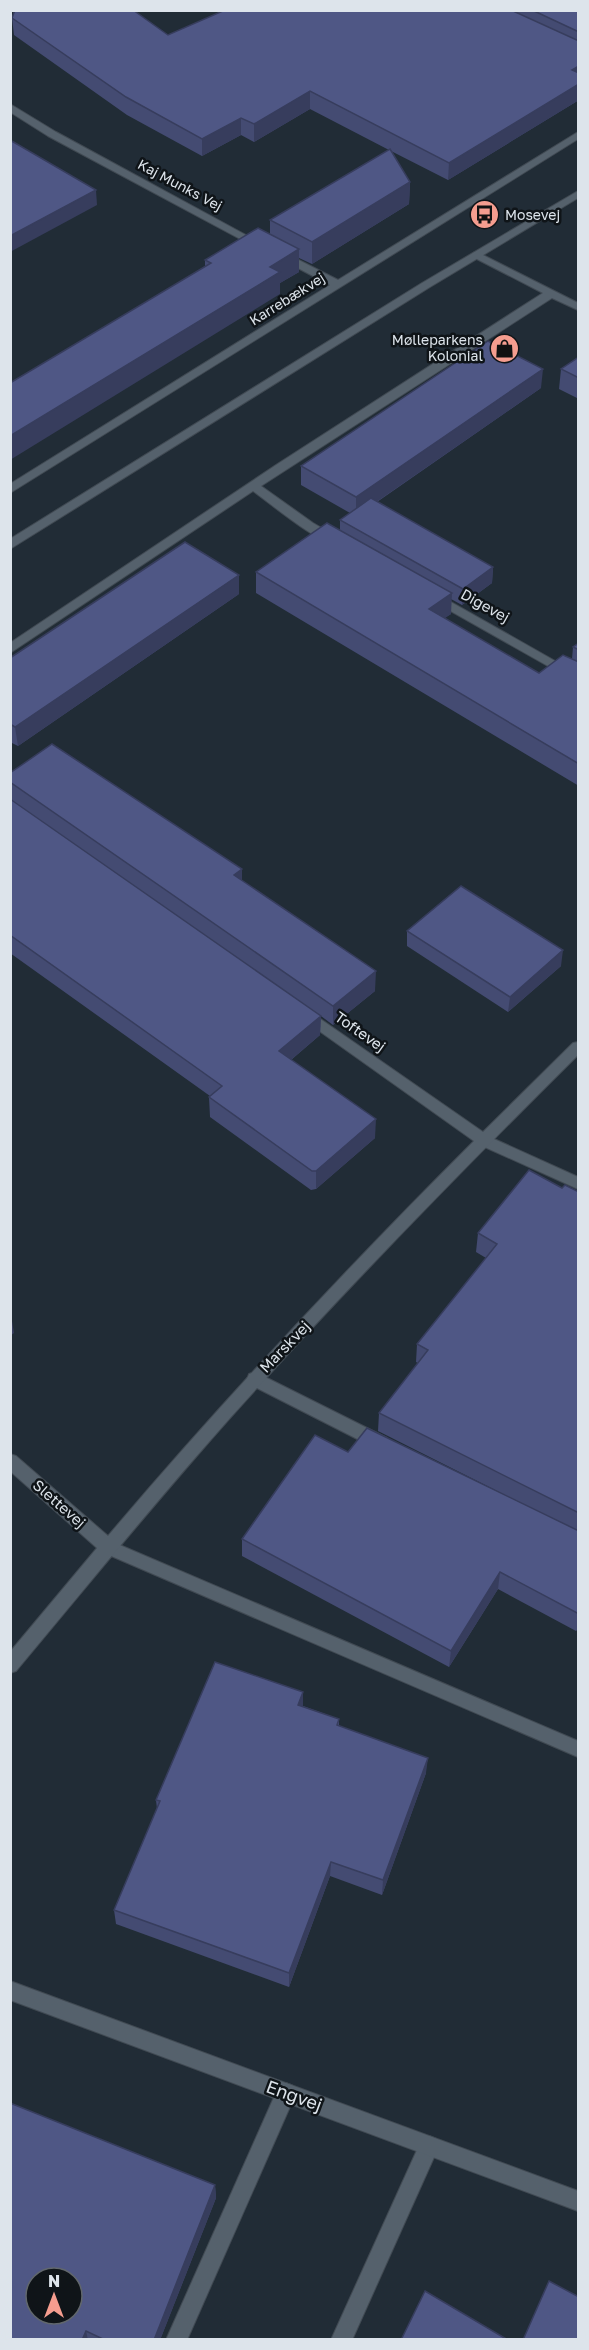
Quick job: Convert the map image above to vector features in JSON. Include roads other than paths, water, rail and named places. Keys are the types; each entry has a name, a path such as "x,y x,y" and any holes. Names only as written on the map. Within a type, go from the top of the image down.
{"street":[{"name":"Kaj Munks Vej","path":"10,107 52,134 252,247 339,285"},
{"name":"Karrebækvej","path":"10,489 579,135"},
{"path":"10,545 579,194"},
{"path":"477,255 579,307"},
{"path":"10,648 550,294"},
{"path":"254,486 309,526 349,549"},
{"name":"Digevej","path":"419,588 579,679"},
{"name":"Toftevej","path":"299,1009 483,1140 579,1183"},
{"name":"Marskvej","path":"10,1665 108,1546 255,1380 483,1140 579,1047"},
{"path":"255,1380 391,1448"},
{"name":"Slettevej","path":"10,1461 108,1546 579,1749"},
{"name":"Engvej","path":"10,1990 579,2201"},
{"path":"176,2340 286,2092"},
{"path":"342,2340 429,2146"}],"place":[{"name":"Mosevej","path":"484,215"},
{"name":"Mølleparkens Kolonial","path":"504,348"}]}
